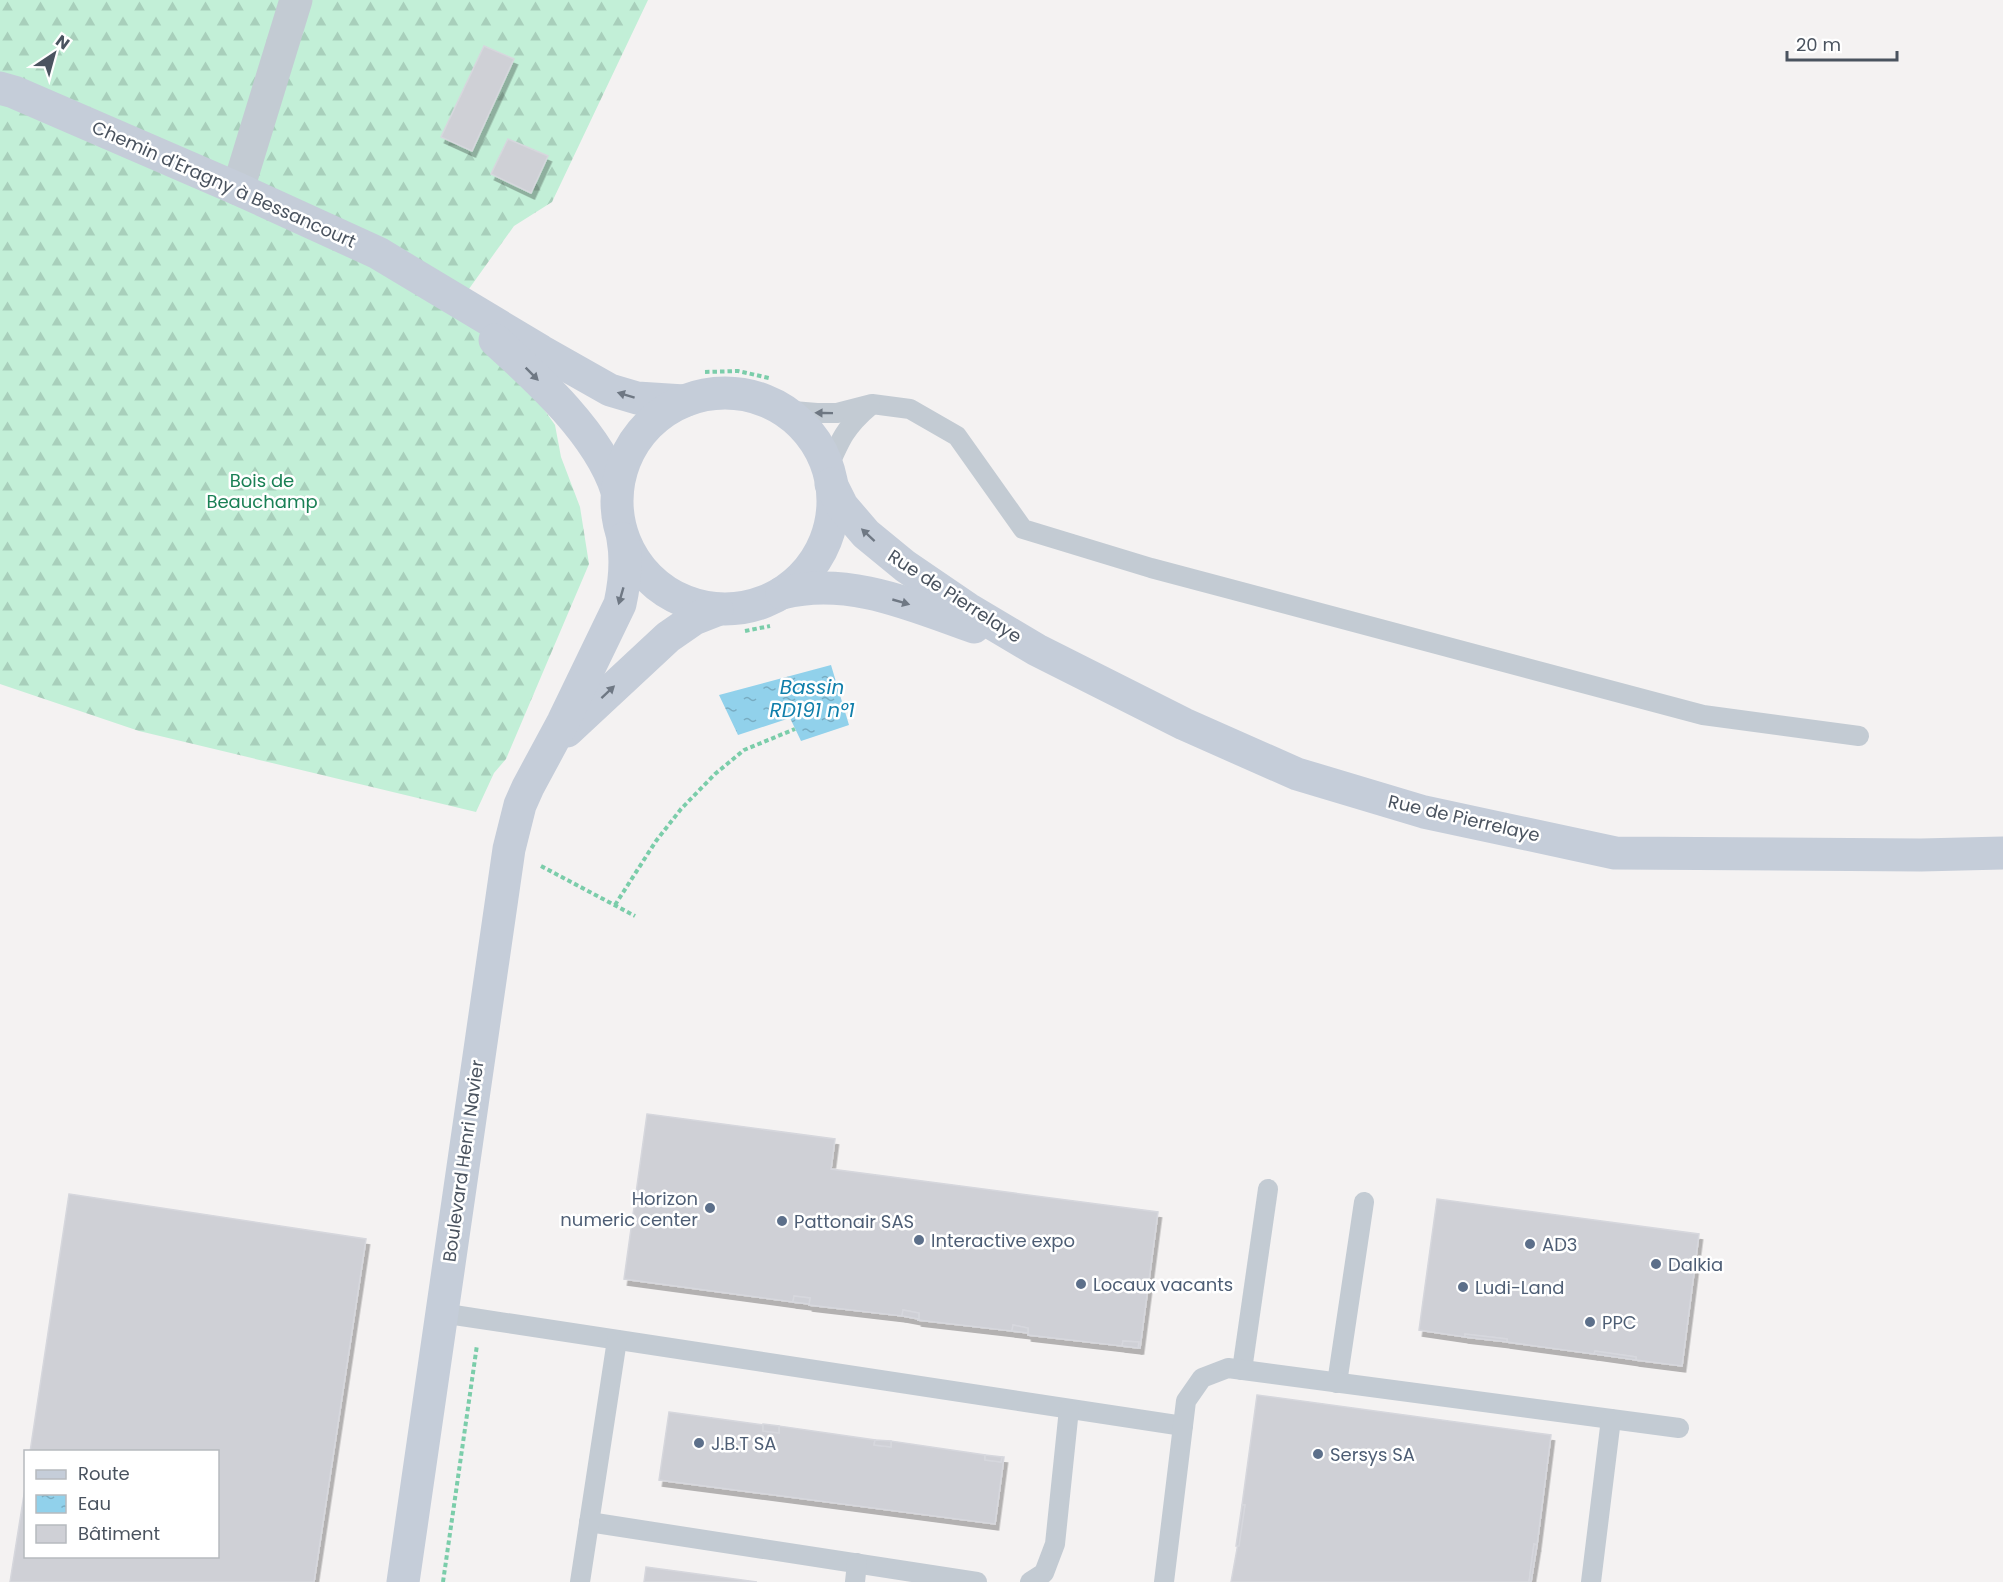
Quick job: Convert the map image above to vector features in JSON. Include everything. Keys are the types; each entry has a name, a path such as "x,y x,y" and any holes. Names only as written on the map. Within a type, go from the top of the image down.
{"main road":[{"name":"Chemin d'Eragny à Bessancourt","path":"0,88 238,189 378,253 610,390 638,398 690,387"},
{"name":"Chemin d'Eragny à Bessancourt","path":"443,292 528,370 568,412 603,459 617,491"},
{"name":"Rue de Pierrelaye","path":"690,387 715,394 747,396 775,394 822,453 842,506 852,520 905,566 968,609 1037,650 1184,724 1297,774 1424,812 1615,853 1921,855 2003,853"},
{"path":"690,387 641,433 626,456 618,481 618,520 623,539 631,556 659,587 687,602 717,610 740,609 762,603 782,593 810,569 827,536 833,500 830,476"},
{"name":"Boulevard Henri Navier","path":"403,1582 508,849 528,787 620,604 626,558 623,539"},
{"name":"Rue de Pierrelaye","path":"782,593 825,586 859,590 918,607 1037,650"},
{"name":"Boulevard Henri Navier","path":"550,747 668,637 694,618 717,610"}],"street":[{"path":"238,189 296,0"}],"lane":[{"path":"775,394 800,411 837,413 872,404 910,409 957,436 1023,529 1151,568 1703,715 1859,736"},
{"path":"830,476 837,447 854,419 872,404"},
{"path":"1242,1370 1268,1189"},
{"path":"1337,1383 1364,1202"},
{"path":"441,1314 1184,1426"},
{"path":"580,1582 617,1340"},
{"path":"1164,1582 1186,1401 1202,1378 1228,1368 1679,1428"},
{"path":"1030,1582 1044,1573 1055,1544 1069,1409"},
{"path":"1591,1582 1611,1419"},
{"path":"589,1522 856,1573 977,1582"}],"path":[{"path":"690,387 738,371 759,375 775,394"},
{"path":"615,905 656,841 681,809 715,774 744,750 795,729"},
{"path":"508,849 635,916"}],"green space":[{"name":"Bois de Beauchamp","path":"0,0 648,0 552,202 514,226 456,307 489,331 555,425 561,457 580,507 589,564 506,759 494,773 476,812 139,731 0,684"}],"water":[{"name":"Bassin RD191 n°1","path":"831,665 849,725 801,741 790,718 738,735 719,695"}],"building":[{"path":"484,46 514,59 472,151 441,137"},
{"path":"508,139 548,156 531,193 491,174"},
{"path":"647,1114 835,1139 831,1169 1158,1212 1140,1348 1138,1348 1139,1342 1123,1341 1122,1346 1028,1335 1028,1328 1013,1325 1012,1331 918,1320 919,1313 903,1310 902,1316 809,1305 810,1298 794,1296 793,1302 624,1279"},
{"path":"69,1194 366,1239 314,1582 10,1582 24,1494 24,1558 219,1558 219,1450 30,1450"},
{"path":"1437,1199 1699,1234 1682,1366 1636,1360 1636,1357 1595,1351 1594,1354 1507,1342 1507,1339 1465,1334 1465,1337 1419,1330"},
{"path":"794,1296 810,1298 809,1304 793,1302"},
{"path":"903,1310 919,1313 919,1319 902,1316"},
{"path":"1013,1325 1028,1328 1028,1333 1012,1331"},
{"path":"1465,1334 1507,1339 1507,1342 1465,1337"},
{"path":"1123,1341 1139,1342 1138,1348 1122,1346"},
{"path":"1595,1351 1636,1357 1636,1360 1594,1354"},
{"path":"1257,1395 1551,1435 1537,1545 1534,1544 1529,1582 1231,1582 1245,1505 1242,1505"},
{"path":"669,1412 763,1425 763,1431 779,1433 779,1426 875,1440 874,1445 891,1447 891,1441 985,1455 985,1460 1001,1462 1004,1457 995,1524 659,1480"},
{"path":"763,1424 779,1426 779,1433 763,1431"},
{"path":"875,1440 891,1441 891,1447 874,1445"},
{"path":"985,1455 1002,1457 1001,1462 985,1460"},
{"path":"1242,1505 1245,1505 1239,1546 1236,1546"},
{"path":"1534,1544 1537,1545 1531,1582 1529,1582"},
{"path":"646,1567 757,1582 644,1582"}],"place":[{"name":"Horizon numeric center","path":"710,1208"},
{"name":"Pattonair SAS","path":"782,1221"},
{"name":"Interactive expo","path":"919,1240"},
{"name":"AD3","path":"1530,1244"},
{"name":"Dalkia","path":"1656,1264"},
{"name":"Locaux vacants","path":"1081,1284"},
{"name":"Ludi-Land","path":"1463,1287"},
{"name":"PPC","path":"1590,1322"},
{"name":"J.B.T SA","path":"699,1443"},
{"name":"Sersys SA","path":"1318,1454"}]}
